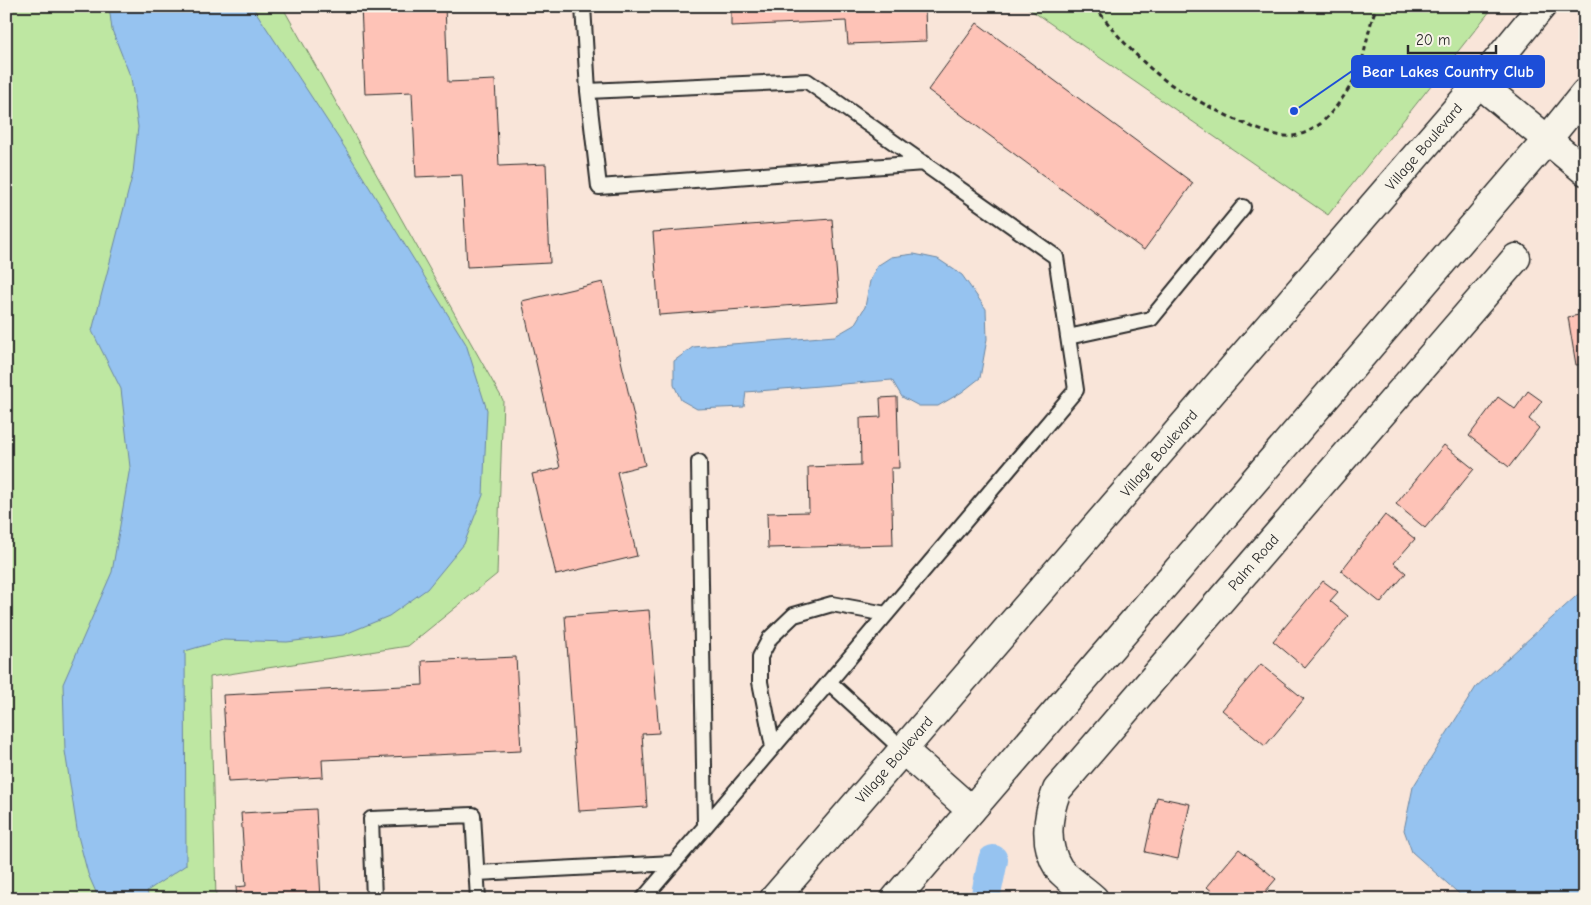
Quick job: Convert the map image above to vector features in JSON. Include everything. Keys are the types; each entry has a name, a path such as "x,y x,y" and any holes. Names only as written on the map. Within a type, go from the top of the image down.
{"street":[{"name":"Village Boulevard","path":"774,899 1479,83 1542,6"},
{"path":"1479,83 1585,171"},
{"path":"895,899 1585,93"},
{"name":"Palm Road","path":"1094,899 1060,870 1051,851 1048,830 1050,810 1057,790 1516,258"},
{"path":"903,750 971,810"}],"lane":[{"path":"583,6 588,91 599,187 924,163"},
{"path":"588,91 807,81 1056,257 1076,390 643,899"},
{"path":"1068,337 1151,319 1243,207"},
{"path":"700,462 705,826"},
{"path":"773,747 760,682 760,657 770,638 794,615 832,604 886,614"},
{"path":"829,682 903,750"},
{"path":"374,899 371,819 473,815 478,899"},
{"path":"476,873 674,863"}],"path":[{"path":"1094,6 1117,35 1163,79 1182,92 1247,124 1268,133 1284,136 1298,135 1309,131 1320,124 1334,109 1355,78 1361,63 1376,6"}],"green space":[{"path":"6,6 282,6 503,400 497,574 408,646 210,677 216,899 6,899"},
{"path":"1025,6 1494,6 1328,215"}],"water":[{"path":"109,6 252,6 345,148 466,344 487,410 483,495 464,544 427,589 389,616 343,635 287,642 223,640 185,651 186,865 147,891 149,899 99,899 88,874 78,836 65,751 63,684 112,572 130,467 121,389 92,331 133,173 138,127 131,78 112,30"},
{"path":"914,254 938,259 962,275 986,309 987,339 980,378 962,392 938,406 919,406 902,397 892,380 746,392 744,407 697,409 681,400 674,385 674,361 693,347 835,336 854,325 865,307 870,281 877,266 891,257"},
{"path":"1585,588 1585,899 1465,899 1412,852 1404,830 1413,787 1476,687"}],"building":[{"path":"361,6 445,6 448,82 495,80 499,166 546,164 550,263 467,267 462,175 416,177 412,92 365,94"},
{"path":"731,6 925,6 926,41 848,44 846,21 731,26"},
{"path":"977,23 1193,183 1144,250 928,90"},
{"path":"832,219 839,302 659,315 653,232"},
{"path":"603,282 645,465 617,472 637,556 556,575 532,474 560,468 522,301"},
{"path":"1585,314 1585,364 1576,365 1568,317"},
{"path":"1528,391 1542,401 1529,419 1539,428 1509,467 1469,436 1498,397 1515,409"},
{"path":"897,397 899,468 891,468 893,545 768,548 767,513 809,512 808,467 861,465 860,418 881,417 880,398"},
{"path":"1444,445 1474,469 1425,528 1396,504"},
{"path":"1385,515 1415,539 1394,563 1406,573 1381,603 1341,571"},
{"path":"1323,581 1338,592 1330,601 1348,616 1305,668 1273,641"},
{"path":"649,610 659,733 642,734 647,807 579,811 565,616"},
{"path":"516,657 521,751 322,760 323,777 228,782 223,695 423,685 422,661"},
{"path":"1261,664 1304,699 1265,746 1222,710"},
{"path":"1157,797 1190,804 1178,859 1145,852"},
{"path":"316,809 321,899 237,899 236,887 246,886 241,813"},
{"path":"1239,849 1276,879 1265,892 1274,899 1221,899 1207,887"}],"waterway":[{"path":"985,899 993,860"}],"place":[{"name":"Bear Lakes Country Club","path":"1294,111"}]}
